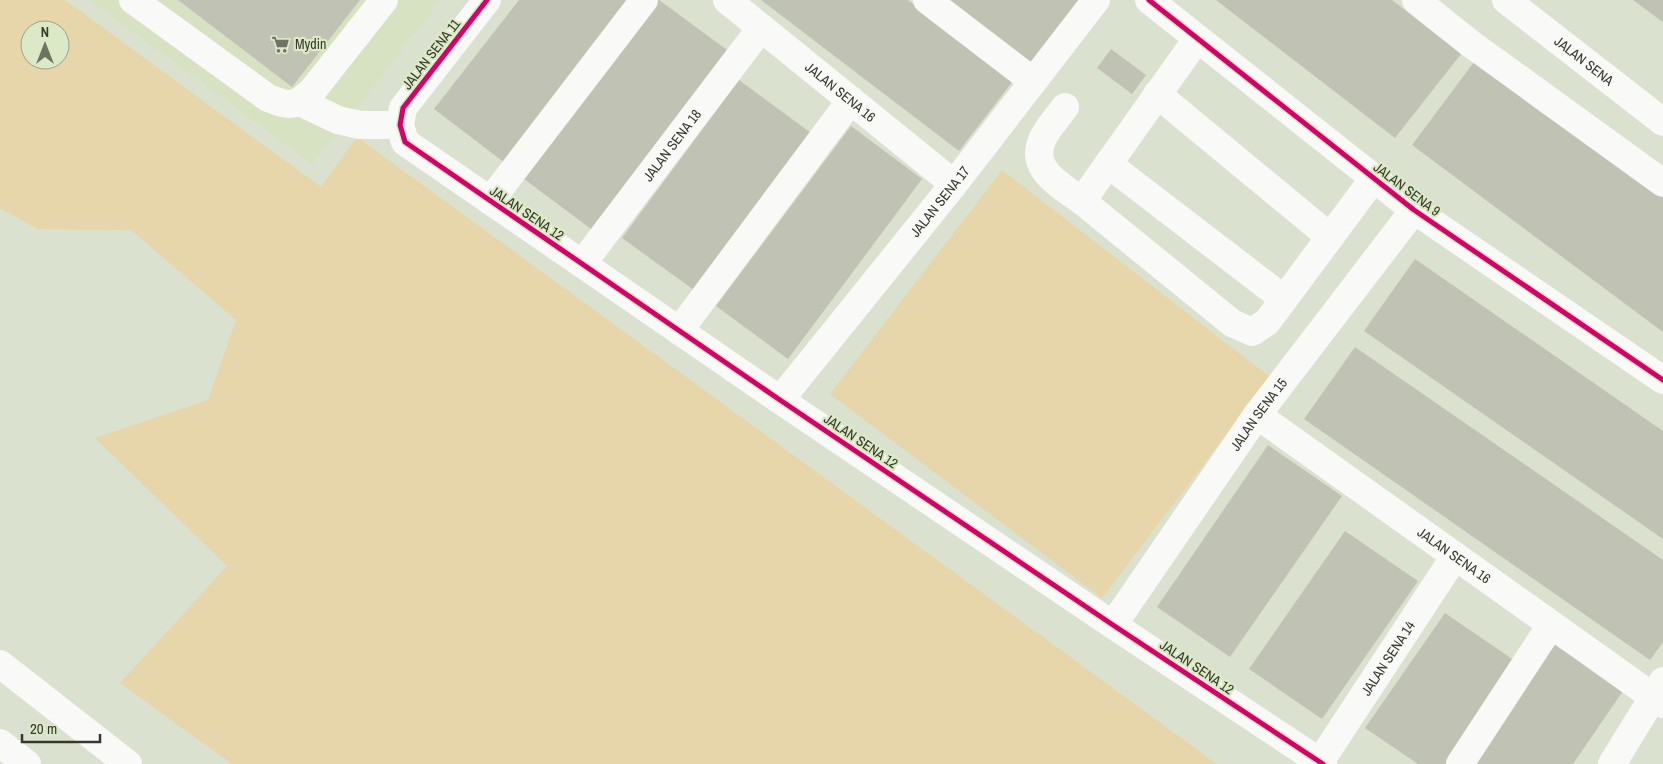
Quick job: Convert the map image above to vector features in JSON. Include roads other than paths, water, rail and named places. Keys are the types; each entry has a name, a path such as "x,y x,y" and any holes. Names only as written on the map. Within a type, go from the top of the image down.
{"street":[{"path":"133,0 268,98 285,105 300,102 313,90 384,0"},
{"name":"JALAN SENA 11","path":"400,125 403,108 487,0"},
{"path":"490,201 644,0"},
{"name":"JALAN SENA 16","path":"727,0 954,184"},
{"path":"927,0 1033,81"},
{"name":"JALAN SENA 17","path":"780,400 954,184 1096,0"},
{"name":"JALAN SENA 9","path":"1148,0 1414,210 1663,380"},
{"path":"1416,0 1471,44 1663,183"},
{"name":"JALAN SENA","path":"1506,0 1663,122"},
{"name":"JALAN SENA 18","path":"582,264 761,28"},
{"path":"1082,201 1197,38"},
{"path":"1158,94 1330,237"},
{"path":"679,331 851,100"},
{"path":"300,102 338,120 360,126 400,125"},
{"path":"1065,107 1041,142 1038,158 1047,175 1082,201 1232,323 1252,332 1267,322 1374,178"},
{"name":"JALAN SENA 12","path":"400,125 405,142 490,201 780,400 1321,763"},
{"path":"1108,164 1284,299"},
{"name":"JALAN SENA 15","path":"1113,624 1258,415 1414,210"},
{"name":"JALAN SENA 16","path":"1258,415 1551,625 1659,694"},
{"name":"JALAN SENA 14","path":"1321,763 1455,556"},
{"path":"1460,764 1551,625"},
{"path":"0,664 128,764"},
{"path":"1612,764 1659,694"},
{"path":"0,743 27,764"}],"place":[{"name":"Mydin","path":"281,44"}]}
